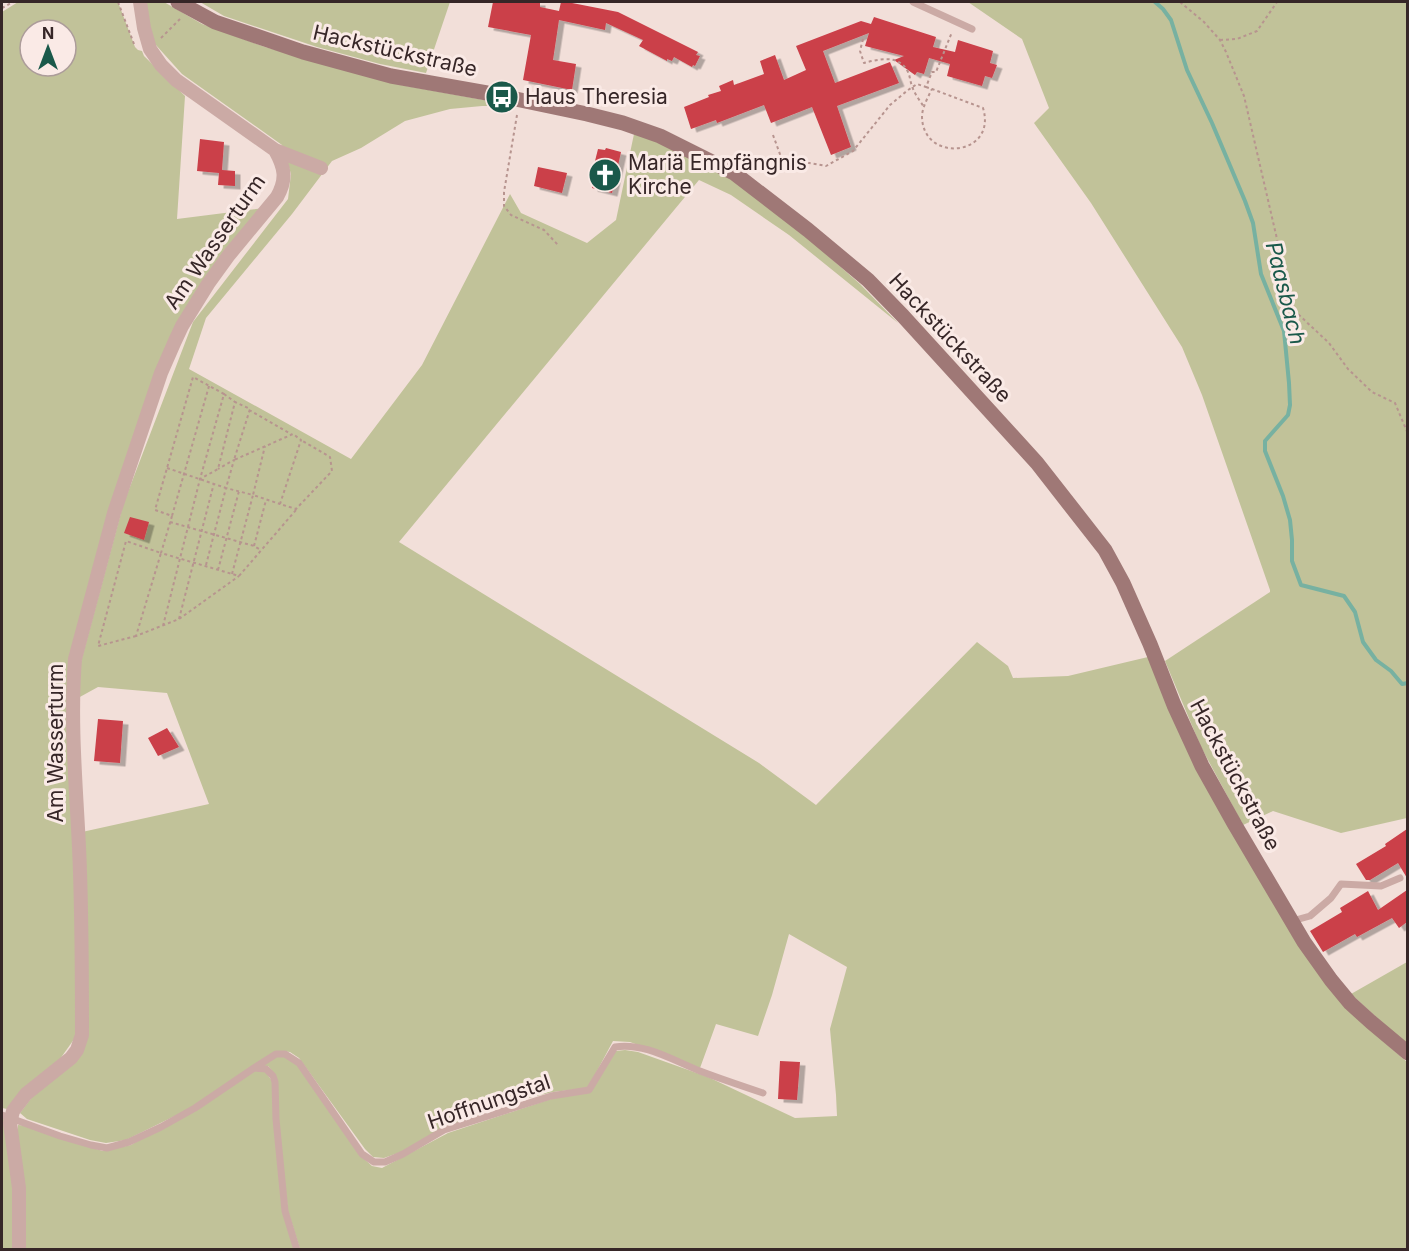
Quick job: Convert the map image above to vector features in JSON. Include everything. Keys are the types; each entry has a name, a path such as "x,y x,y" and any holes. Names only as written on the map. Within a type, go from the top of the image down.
{"street":[{"name":"Am Wasserturm","path":"140,2 150,49 161,65 176,80 275,150 321,168"},
{"name":"Hackstückstraße","path":"184,5 215,22 303,52 392,76 519,100 622,123 660,136 734,173 868,280 1037,463 1105,550 1123,583 1202,766 1316,961 1350,1003 1407,1053"},
{"name":"Am Wasserturm","path":"6,1116 26,1094 71,1058 77,1050 82,1035 81,896 73,682 75,659 114,513 161,373 182,326 229,255 277,198 283,187 281,161 275,150"},
{"path":"6,1116 10,1123 19,1188 19,1250"}],"lane":[{"path":"913,2 972,29"},
{"path":"1292,921 1310,916 1331,898 1341,884 1381,886 1400,878"},
{"name":"Hoffnungstal","path":"254,1068 276,1054 285,1054 299,1063 362,1154 374,1162 384,1162 403,1154 444,1130 550,1096 589,1090 615,1047 627,1045 649,1051 763,1093"},
{"path":"6,1116 60,1136 107,1148 129,1142 161,1127 195,1108 254,1068 266,1069 275,1082 276,1119 285,1211 297,1250"}],"path":[{"path":"2,8 13,2"},
{"path":"1180,2 1204,22 1220,40 1244,96 1292,304 1299,315 1329,343 1348,369 1372,392 1395,403 1407,434"},
{"path":"1220,40 1237,39 1257,31 1278,2"},
{"path":"150,49 184,5"},
{"path":"926,87 932,72 936,72 957,21"},
{"path":"863,39 860,51 864,63 880,58 902,63 912,88 924,107"},
{"path":"773,135 781,157 787,164 804,162 826,166 853,151 890,105 917,84 932,89 983,108 986,118 984,130 977,140 967,147 954,150 942,147 929,138 922,115 932,89"},
{"path":"519,100 504,192 504,206 511,215 544,230 558,245"},
{"path":"172,516 155,510 193,377 330,457 332,471 239,576 179,620 136,636 98,646 126,541 239,576"},
{"path":"136,636 209,386"},
{"path":"163,626 187,526 224,394"},
{"path":"218,470 236,402"},
{"path":"205,566 249,410"},
{"path":"200,479 234,460 293,434"},
{"path":"280,504 301,440"},
{"path":"232,574 265,446"},
{"path":"167,468 296,509"},
{"path":"179,620 214,483"},
{"path":"218,570 239,491"},
{"path":"255,546 266,500"},
{"path":"170,522 255,546 261,550"}],"green space":[{"path":"18,2 118,2 135,47 142,51 144,56 185,96 177,219 264,208 182,316 72,646 77,1035 60,1059 7,1109 2,1108 2,12"},
{"path":"146,2 164,2 202,24 265,47 401,85 517,106 450,109 405,121 361,148 332,161 292,214 206,318 189,369 351,459 422,365 510,194 521,213 587,243 616,220 634,134 658,140 732,178 817,246 860,284 898,323 789,235 731,195 699,180 399,542 759,763 816,805 977,642 1008,666 1013,678 1068,676 1148,657 1231,828 1376,1035 1407,1062 1407,1249 300,1249 288,1211 273,1072 268,1066 262,1066 279,1056 297,1064 360,1155 372,1166 382,1168 448,1133 551,1099 590,1092 616,1051 638,1052 708,1077 795,1118 837,1116 830,1029 847,967 789,934 758,1036 716,1024 700,1068 630,1042 613,1041 588,1088 553,1092 520,1100 444,1128 401,1152 384,1158 373,1157 365,1149 299,1058 290,1052 282,1051 274,1052 193,1107 126,1140 106,1143 90,1140 27,1119 20,1113 32,1097 85,1044 82,832 209,804 167,693 98,687 78,698 79,669 123,505 193,322 288,199 291,174 282,145 182,74 155,44 149,25"},
{"path":"200,2 450,2 426,73 380,64 317,47 224,16"},
{"path":"968,2 1407,2 1407,818 1341,833 1273,811 1243,825 1201,747 1165,661 1270,590 1202,395 1182,347 1091,203 1034,123 1049,108 1022,39"},
{"path":"1407,962 1407,1045 1351,994"},
{"path":"253,1071 265,1071 272,1081 274,1120 294,1249 25,1249 18,1125 30,1126 52,1136 103,1151 131,1145"},
{"path":"2,1118 5,1119 15,1193 15,1249 2,1250"}],"building":[{"path":"493,2 540,2 540,7 559,11 561,2 567,2 618,12 698,52 696,55 700,56 695,66 692,67 674,57 672,61 667,59 667,61 639,46 643,40 606,23 605,30 559,20 553,60 576,64 572,90 523,80 531,35 488,27"},
{"path":"874,17 936,37 933,47 955,52 958,40 993,51 990,63 997,65 992,78 985,76 982,86 947,76 950,64 929,58 924,74 917,72 915,75 894,60 904,56 865,46 869,33 823,51 835,83 890,62 899,83 837,106 851,147 831,155 812,107 771,123 764,105 717,123 716,120 691,129 684,107 721,91 719,86 733,80 734,85 764,74 760,61 775,55 784,80 806,70 796,46 861,21 871,24"},
{"path":"200,139 224,142 222,170 235,171 235,186 218,185 219,173 197,171"},
{"name":"Mariä Empfängnis Kirche","path":"606,148 621,152 612,193 592,188 598,162 595,161 598,149 605,150"},
{"path":"538,167 567,173 562,193 534,186"},
{"path":"130,517 149,522 144,540 124,533"},
{"path":"98,719 123,721 120,763 94,761"},
{"path":"167,728 179,747 158,756 148,738"},
{"path":"1407,829 1407,878 1398,863 1370,880 1366,880 1356,864 1386,846 1385,844"},
{"path":"1407,890 1407,922 1399,928 1392,918 1357,937 1355,934 1323,952 1310,931 1342,912 1340,908 1368,891 1378,910"},
{"path":"780,1061 800,1062 797,1100 778,1099"}],"waterway":[{"name":"Paasbach","path":"1155,2 1171,20 1187,70 1245,201 1253,223 1261,274 1284,331 1290,405 1288,415 1265,441 1265,451 1290,520 1292,561 1301,585 1344,596 1355,612 1363,642 1376,660 1391,671 1402,684 1408,683"}],"place":[{"name":"Haus Theresia","path":"502,97"},
{"name":"Mariä Empfängnis Kirche","path":"605,175"}]}
